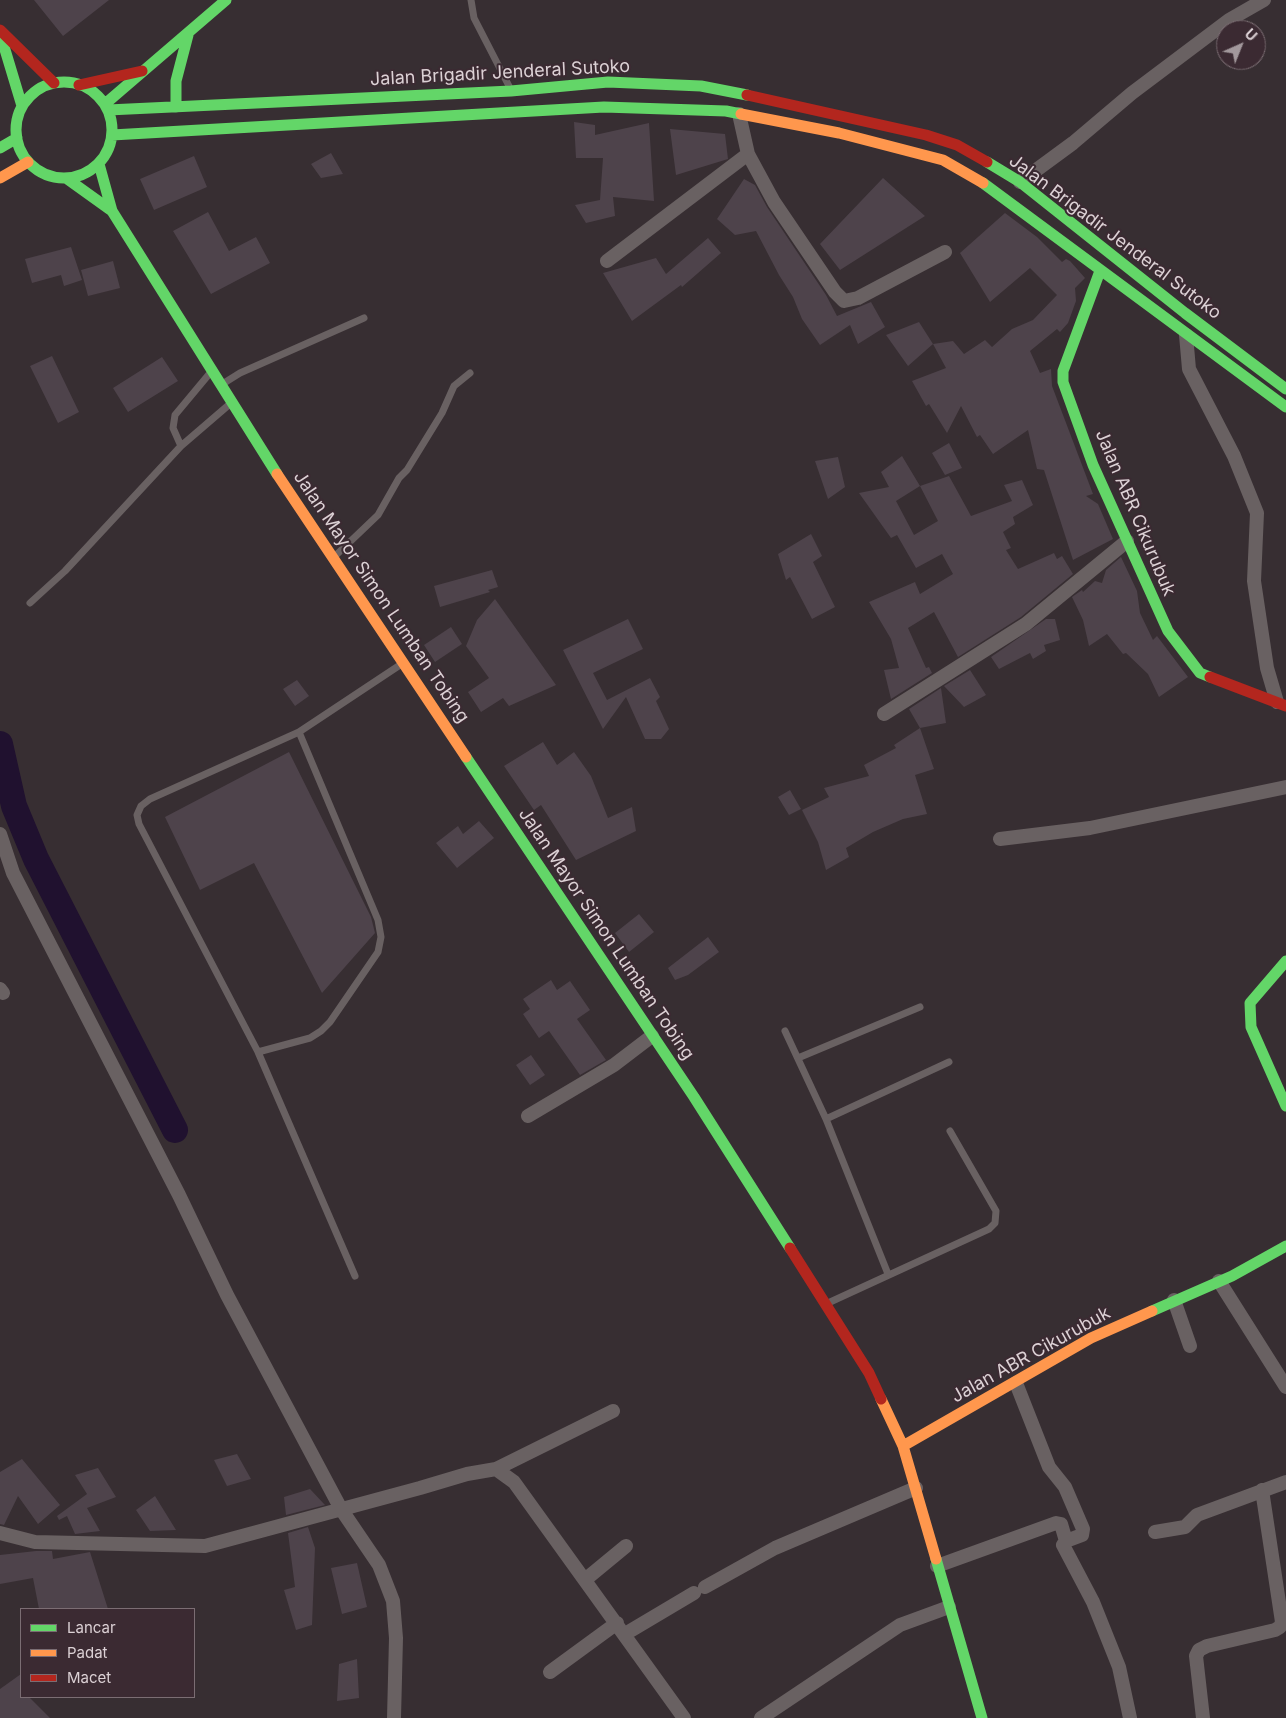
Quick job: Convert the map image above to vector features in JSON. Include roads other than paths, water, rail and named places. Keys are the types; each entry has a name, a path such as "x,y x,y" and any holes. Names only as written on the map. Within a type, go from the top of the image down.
{"street":[{"path":"106,107 144,70 188,35 226,0"},
{"path":"1020,182 1073,143 1132,93 1230,20 1264,0"},
{"path":"0,32 54,83"},
{"path":"0,32 22,106"},
{"path":"176,107 176,80 188,35"},
{"path":"79,85 93,92 106,107 112,135 108,151 98,164 83,176 66,178 44,174 28,162 17,138 17,122 22,106 36,91 54,83 79,85 144,70"},
{"name":"Jalan Brigadir Jenderal Sutoko","path":"106,107 176,107 512,91 606,94 701,86 788,103 926,135 957,146 1020,182 1179,308 1286,389"},
{"path":"112,135 606,94 739,114 839,133 943,160 990,188 1186,335 1286,407"},
{"path":"739,114 748,154 774,202 835,292 844,302 858,298 945,252"},
{"path":"839,133 842,116"},
{"path":"0,148 17,138"},
{"path":"607,262 748,154"},
{"path":"0,178 28,162"},
{"name":"Jalan Mayor Simon Lumban Tobing","path":"98,164 112,211 298,507 496,799 694,1097 869,1374 904,1446 982,1718"},
{"name":"Jalan Mayor Simon Lumban Tobing","path":"66,178 112,211"},
{"name":"Jalan ABR Cikurubuk","path":"1100,271 1063,371 1063,382 1093,465 1168,631 1200,673 1281,704"},
{"path":"1168,321 1179,308"},
{"path":"1186,335 1188,369 1234,456 1257,512 1254,582 1267,668 1281,704"},
{"path":"884,714 1026,624 1127,541"},
{"path":"1000,839 1090,828 1286,787"},
{"path":"0,834 13,873 57,962 179,1195 228,1295 342,1509 379,1566 393,1601 396,1638 394,1718"},
{"path":"1286,961 1250,1003 1251,1027 1286,1106"},
{"path":"528,1116 614,1065 652,1036"},
{"name":"Jalan ABR Cikurubuk","path":"904,1446 1091,1338 1219,1281 1286,1246"},
{"path":"1219,1281 1286,1387"},
{"path":"1174,1300 1190,1346"},
{"path":"1016,1383 1049,1467 1065,1486 1083,1529 1082,1535 1066,1541"},
{"path":"0,1533 35,1542 205,1546 467,1474 496,1469 613,1411"},
{"path":"496,1469 514,1482 684,1718"},
{"path":"1155,1532 1185,1528 1197,1515 1286,1482"},
{"path":"550,1672 621,1629 699,1590 775,1548 916,1488"},
{"path":"1203,1718 1196,1656 1199,1650 1207,1646 1275,1630 1280,1627 1282,1622 1262,1490"},
{"path":"937,1566 1056,1522 1061,1524 1066,1541 1063,1544 1093,1602 1119,1667 1130,1718"},
{"path":"586,1580 626,1546"},
{"path":"761,1718 900,1625 949,1607"}],"lane":[{"path":"472,0 474,18 512,91"},
{"path":"222,385 240,373 364,318"},
{"path":"180,446 173,428 175,415 213,370"},
{"path":"333,558 378,515 399,478 407,470 442,412 454,386 470,373"},
{"path":"30,603 65,571 180,446 232,402"},
{"path":"355,1276 258,1052 139,824 137,815 142,806 150,799 299,732 403,664"},
{"path":"258,1052 310,1038 321,1031 330,1022 378,952 381,937 378,920 299,732"},
{"path":"798,1058 920,1007"},
{"path":"785,1030 826,1119 888,1274"},
{"path":"826,1119 949,1062"},
{"path":"826,1304 989,1229 996,1223 996,1211 950,1131"}],"waterway":[{"path":"0,744 14,806 36,859 175,1130"}]}
